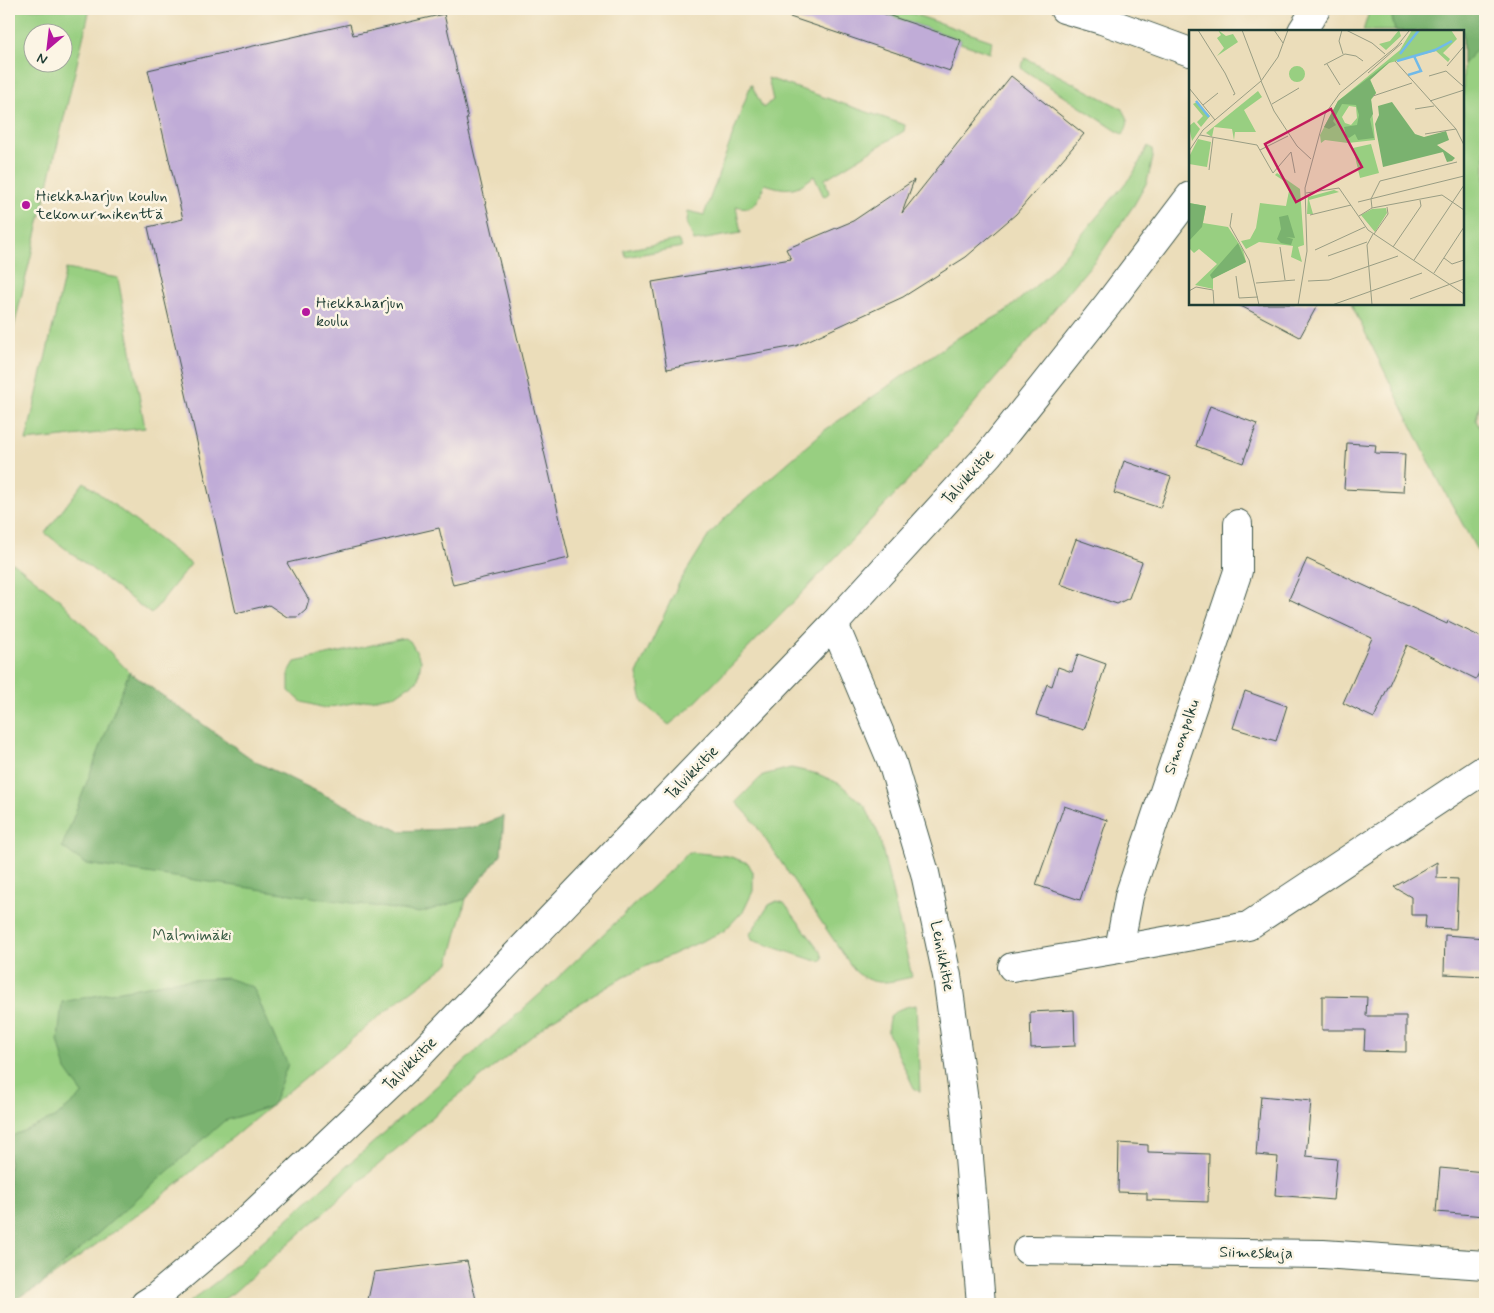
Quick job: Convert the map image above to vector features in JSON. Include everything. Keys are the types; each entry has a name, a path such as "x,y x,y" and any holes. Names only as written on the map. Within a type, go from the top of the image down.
{"main road":[{"path":"1064,9 1102,20 1189,52"},
{"path":"1303,30 1316,9"},
{"name":"Talvikkitie","path":"145,1304 248,1219 406,1069 834,624 990,454 1189,197"},
{"name":"Simonpolku","path":"1119,949 1129,896 1238,571 1238,524"},
{"name":"Leinikkitie","path":"834,624 892,762 927,882 947,976 965,1109 981,1304"},
{"path":"1012,968 1248,926 1485,769"},
{"name":"Siimeskuja","path":"1026,1250 1322,1254 1485,1265"}],"green space":[{"name":"Hiekkaharjun koulun tekonurmikenttä","path":"9,9 90,9 9,348"},
{"path":"870,9 899,9 992,41 990,53 960,43 961,40"},
{"path":"1370,9 1485,9 1485,383 1476,420 1485,440 1485,565 1439,481 1351,305 1464,305 1464,30 1363,30"},
{"path":"1390,9 1485,9 1485,41 1464,63 1464,30 1395,30"},
{"path":"1025,58 1121,108 1128,121 1123,135 1021,68"},
{"path":"768,78 905,125 904,131 825,179 829,193 824,197 814,176 802,185 791,188 779,188 765,184 758,200 752,206 736,206 741,233 694,241 687,223 688,211 704,215 751,84 763,108 773,100"},
{"path":"1148,146 1152,149 1153,158 1147,182 1134,205 1101,253 910,478 691,707 669,725 643,703 637,673 679,583 709,535 728,515 825,430 959,337 1005,312 1047,276 1133,174"},
{"path":"678,240 682,247 626,257 624,250"},
{"path":"66,269 118,278 145,428 26,441"},
{"path":"84,482 191,564 151,614 45,533"},
{"name":"Malmimäki","path":"9,561 59,599 129,672 256,762 399,831 474,828 504,816 501,854 466,899 449,963 393,1005 157,1200 38,1287 9,1302"},
{"path":"404,638 410,641 421,660 418,680 396,695 325,708 302,702 289,691 289,672 295,662"},
{"path":"129,672 256,762 399,831 474,828 504,816 501,854 466,899 420,913 86,864 62,847"},
{"path":"791,768 818,774 840,784 865,806 879,835 912,977 881,982 861,976 854,970 751,818 736,802 763,775"},
{"path":"689,852 728,856 748,863 753,872 753,891 744,910 724,931 627,975 552,1020 445,1106 233,1293 216,1304 187,1304 220,1279 549,986"},
{"path":"777,901 784,903 821,952 823,958 821,961 752,940 750,934 769,905"},
{"path":"227,978 253,987 288,1064 272,1106 224,1121 38,1287 9,1302 9,1140 14,1135 56,1117 83,1094 66,1070 58,1040 62,1002 174,981"},
{"path":"916,1005 920,1092 914,1088 888,1033 889,1020 894,1012"}],"building":[{"path":"782,9 870,9 961,40 950,71 781,14"},
{"path":"444,14 468,119 466,119 569,558 453,585 439,528 287,563 309,600 306,610 298,617 287,617 269,605 236,613 148,227 183,219 148,70 350,24 353,35"},
{"path":"1011,76 1084,134 1016,214 966,257 903,297 796,346 667,369 652,282 791,259 786,249 853,221 914,180 902,213"},
{"path":"1239,305 1317,305 1300,337"},
{"path":"1210,406 1257,424 1243,463 1196,446"},
{"path":"1347,443 1376,445 1375,453 1405,454 1403,492 1344,489"},
{"path":"1124,461 1171,477 1160,508 1114,493"},
{"path":"1076,539 1142,562 1129,598 1117,604 1060,584"},
{"path":"1307,559 1447,624 1448,621 1485,639 1485,660 1476,679 1407,645 1374,718 1343,703 1372,638 1289,599"},
{"path":"1078,654 1106,664 1084,730 1036,715 1047,684 1052,686 1058,667 1072,672"},
{"path":"1245,691 1287,706 1276,741 1233,728"},
{"path":"1064,806 1107,820 1080,900 1036,885"},
{"path":"1437,862 1437,878 1458,879 1456,929 1425,928 1426,915 1411,915 1411,897 1394,887"},
{"path":"1445,935 1485,938 1485,976 1444,974"},
{"path":"1322,996 1367,997 1366,1016 1406,1016 1406,1052 1364,1051 1365,1030 1322,1030"},
{"path":"1074,1010 1075,1046 1031,1048 1030,1012"},
{"path":"1261,1096 1311,1101 1306,1156 1337,1159 1333,1200 1275,1195 1278,1157 1256,1155"},
{"path":"1119,1143 1148,1145 1148,1152 1209,1154 1208,1202 1147,1200 1147,1193 1118,1192"},
{"path":"1440,1168 1485,1172 1485,1216 1436,1212"},
{"path":"467,1261 477,1304 367,1304 374,1272"}],"place":[{"name":"Hiekkaharjun koulun tekonurmikenttä","path":"26,205"},
{"name":"Hiekkaharjun koulu","path":"306,312"}]}
